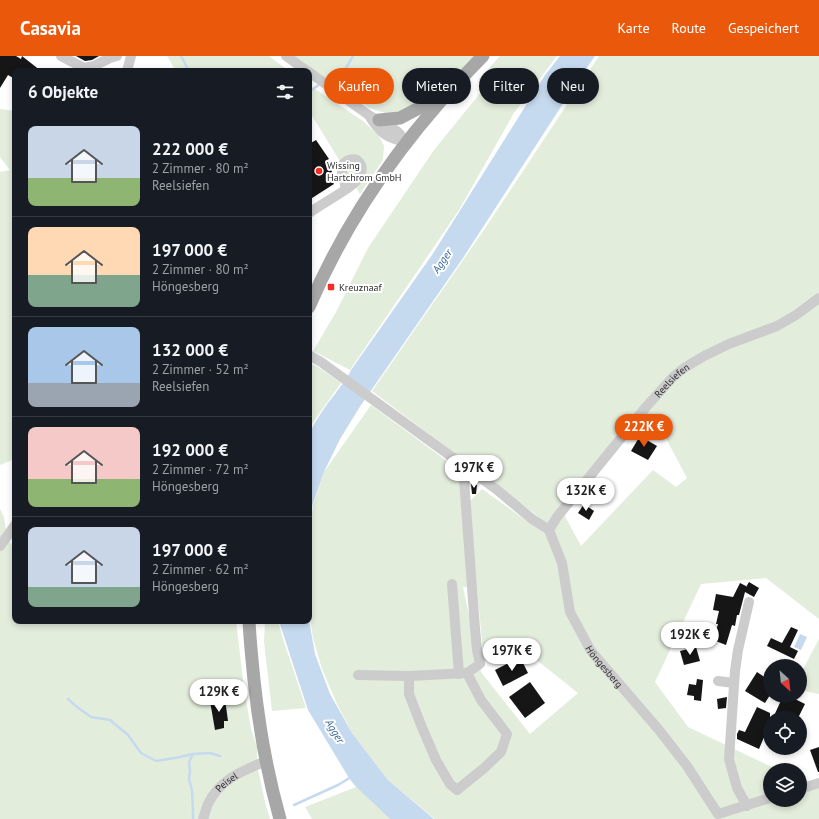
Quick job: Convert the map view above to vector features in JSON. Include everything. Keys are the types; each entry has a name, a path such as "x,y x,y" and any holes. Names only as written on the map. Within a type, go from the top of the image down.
{"main road":[{"path":"471,68 483,56"},
{"path":"375,118 400,118 425,104"},
{"path":"312,300 320,280 351,223 372,189 406,142 439,104"},
{"path":"249,624 256,705 266,761 280,819"}],"street":[{"path":"61,56 84,68 94,66 117,56"},
{"path":"127,56 131,56 128,68"},
{"path":"286,56 302,68"},
{"path":"312,75 375,118 390,126 399,133 406,142"},
{"path":"312,211 343,191"},
{"name":"Reelsiefen","path":"549,530 557,517 646,407 673,377 684,368 704,356 729,344 777,326 796,315 819,298"},
{"path":"312,357 496,489 532,519 549,530"},
{"path":"358,675 409,676 463,673 480,664 475,628 463,466"},
{"path":"0,546 12,529"},
{"name":"Höngesberg","path":"549,530 562,563 570,612 591,652 664,736 687,766 718,814 763,800"},
{"path":"409,676 409,694 421,725 436,760 450,784 457,790 501,752 507,734 463,673 452,584"},
{"path":"747,806 737,788 729,759 734,682 738,650 749,602"},
{"path":"718,681 734,682"},
{"name":"Peisel","path":"203,819 208,804 219,787 232,776 266,761"},
{"path":"807,787 817,784"}],"green space":[{"path":"167,56 269,56 285,68 174,68"},
{"path":"293,56 476,56 462,68 402,68 402,104 417,104 407,111 392,115 369,108 363,104 394,104 394,68 324,68 324,77"},
{"path":"500,56 557,56 539,80 539,68 489,68"},
{"path":"599,56 819,56 819,619 766,578 701,584 655,682 688,727 763,763 763,807 807,807 807,782 819,783 819,819 435,819 388,780 352,733 338,706 322,669 313,638 311,624 312,514 313,505 324,472 371,405 459,470 469,587 463,587 481,672 530,734 578,693 519,646 484,662 469,502 482,489 545,534 548,524 372,391 484,230 567,104 599,104 599,68 591,68","holes":["626,423 661,429 687,478 676,487 653,470 581,546 560,507"]},
{"path":"312,87 324,95 324,104 338,104 363,121 379,136 384,146 383,160 360,194 312,116"},
{"path":"479,94 479,104 521,104 514,113 459,210 350,370 313,351 336,312 368,248 434,150"},
{"path":"0,109 12,111 12,460 0,465 0,172 10,170 0,157"},
{"path":"312,364 341,383 312,424"},
{"path":"0,509 4,517 7,538 12,546 12,624 236,624 244,688 251,729 257,747 257,765 270,819 0,819"},
{"path":"265,624 279,624 306,708 272,711 264,642"},
{"path":"819,639 819,694 807,691 807,662"},
{"path":"356,787 390,819 312,819 305,807"}],"water":[{"path":"560,56 595,56 587,68 551,68"},
{"name":"Agger","path":"547,72 547,104 563,104 463,258 361,405 340,439 324,472 312,506 312,429 324,408 432,255 527,104 539,104 539,85"},
{"name":"Agger","path":"280,624 310,624 315,654 330,694 352,733 388,780 434,819 390,819 356,787 349,778 308,710"},
{"path":"800,634 807,637 801,650 794,647"}],"building":[{"path":"0,56 16,56 21,59 22,56 37,68 12,68 12,77 8,75 0,88"},
{"path":"76,56 99,56 92,60 85,61"},
{"name":"Wissing Hartchrom GmbH","path":"316,140 329,159 327,160 336,178 332,181 334,184 312,198 312,142"},
{"path":"640,436 657,446 648,460 631,451"},
{"path":"471,484 477,485 476,494 472,494"},
{"path":"584,504 594,511 589,520 578,513"},
{"path":"749,582 759,588 754,597 745,592 739,615 737,615 735,626 732,625 726,645 713,640 718,624 716,624 719,611 713,610 716,594 733,597 740,583 746,587"},
{"path":"791,627 798,630 790,647 798,651 794,659 767,646 771,638 782,643"},
{"path":"696,647 700,661 684,665 680,651"},
{"path":"520,657 528,673 503,686 495,670"},
{"path":"757,672 763,676 763,702 745,691"},
{"path":"697,679 703,680 701,701 694,700 694,696 687,695 689,684 696,685"},
{"path":"530,682 545,703 525,718 509,697"},
{"path":"727,697 726,708 718,709 717,699"},
{"path":"225,699 228,721 224,721 224,728 215,730 210,701"},
{"path":"780,703 805,704 802,711 776,711"},
{"path":"757,707 766,711 763,711 763,740 759,749 737,739 739,730 745,732"},
{"path":"819,747 819,772 818,772 810,750"}],"waterway":[{"path":"181,56 187,68"},
{"path":"346,68 353,56"},
{"path":"312,90 320,84"},
{"path":"68,699 91,717 110,720 128,735 141,753 156,761 193,754"},
{"path":"193,819 189,762 193,754 210,753 220,756"},
{"path":"294,805 338,785 351,777"}],"place":[{"name":"Wissing Hartchrom GmbH","path":"319,171"},
{"name":"Kreuznaaf","path":"331,287"}]}
